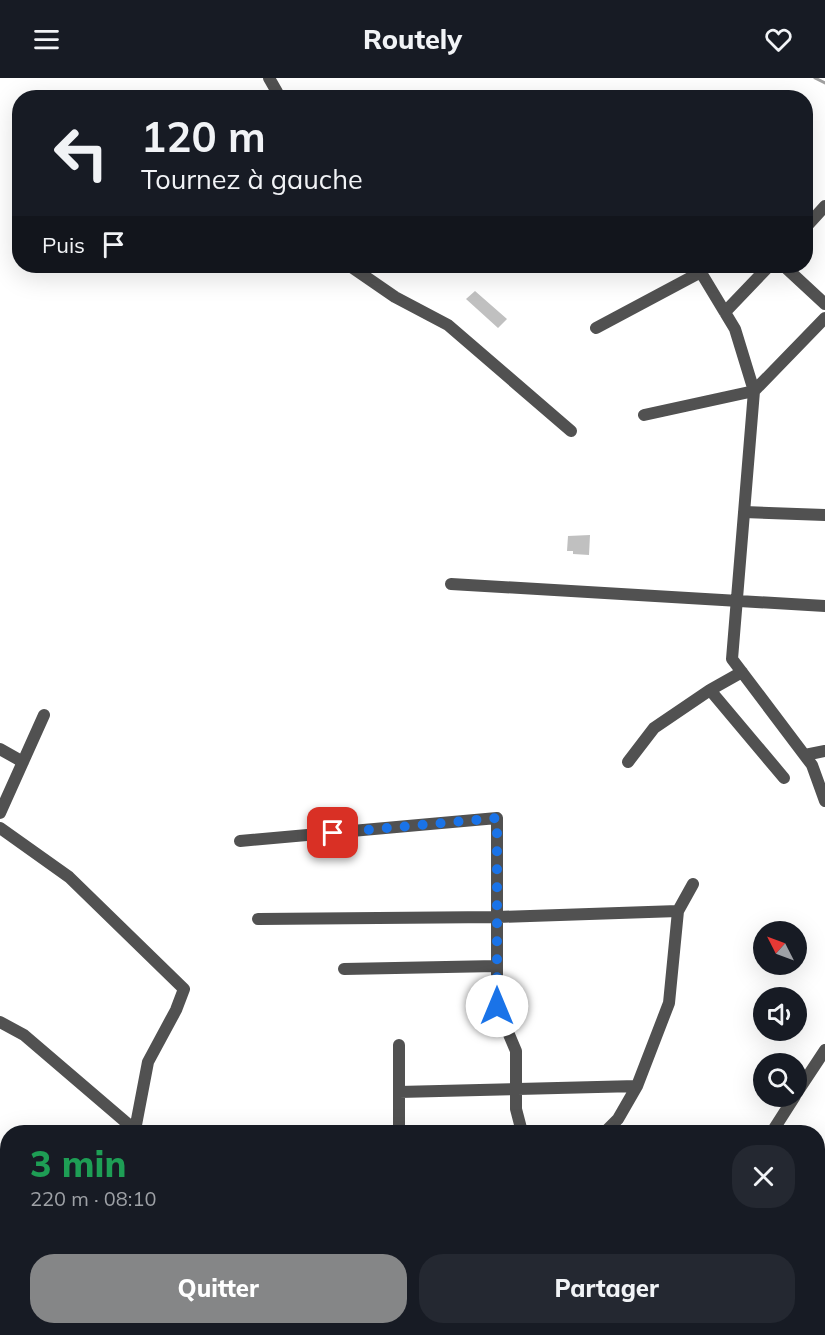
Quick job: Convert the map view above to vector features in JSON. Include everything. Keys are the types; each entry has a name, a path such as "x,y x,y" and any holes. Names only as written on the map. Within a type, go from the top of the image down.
{"street":[{"path":"813,220 825,207"},
{"path":"360,273 395,297 448,325 571,431"},
{"path":"596,328 692,273"},
{"path":"701,273 735,329 754,391 732,658 812,765 825,801"},
{"path":"725,312 762,273"},
{"path":"792,273 825,304"},
{"path":"644,415 754,391 825,318"},
{"path":"744,512 823,514"},
{"path":"451,584 825,606"},
{"path":"628,762 654,728 710,690 742,672"},
{"path":"710,690 784,778"},
{"path":"0,813 44,715"},
{"path":"0,749 23,762"},
{"path":"805,755 825,751"},
{"path":"240,841 497,818 497,1006 516,1051 516,1109 520,1125"},
{"path":"0,828 69,877 184,989 176,1010 148,1062 138,1125"},
{"path":"612,1125 618,1119 636,1086 669,1003 678,911 693,884"},
{"path":"258,919 498,917 678,911"},
{"path":"344,969 497,966"},
{"path":"0,1022 24,1035 130,1125"},
{"path":"399,1045 399,1125"},
{"path":"807,1078 825,1050"},
{"path":"399,1092 636,1086"},
{"path":"777,1125 788,1107"}],"building":[{"path":"475,291 507,319 498,328 466,299"},
{"path":"590,535 589,555 573,554 573,551 567,551 568,536"}],"waterway":[{"path":"815,78 825,83"}],"route":[{"path":"333,833 497,818 497,1006"}]}
